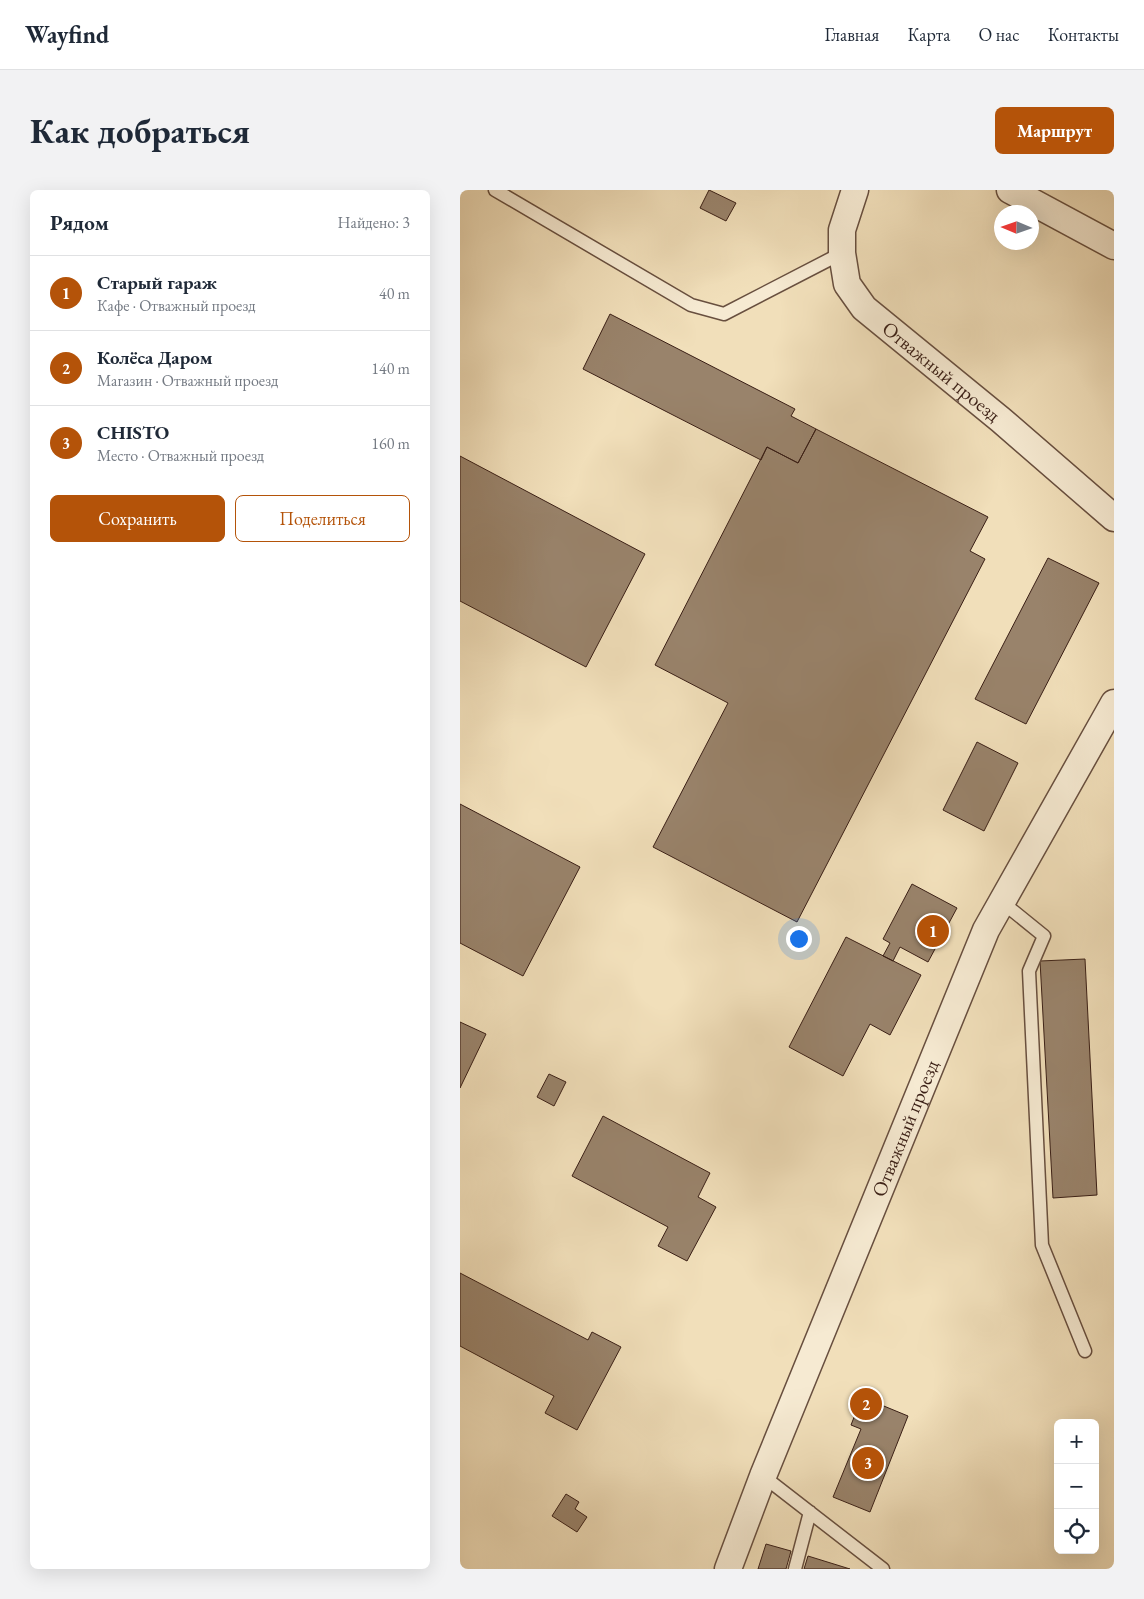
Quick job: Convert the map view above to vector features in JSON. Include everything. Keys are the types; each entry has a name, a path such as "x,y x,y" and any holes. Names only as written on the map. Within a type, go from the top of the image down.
{"street":[{"name":"Отважный проезд","path":"855,190 842,230 842,253 847,284 864,308 1001,420 1114,518"},
{"path":"1010,190 1114,246"},
{"name":"Отважный проезд","path":"728,1569 763,1476 986,930 1114,703"}],"lane":[{"path":"495,190 691,305 724,314 842,253"},
{"path":"1002,902 1044,936 1030,971 1042,1245 1085,1351"},
{"path":"763,1476 810,1512 866,1563 883,1569"},
{"path":"796,1569 810,1512"}],"building":[{"path":"709,190 736,203 726,221 700,208"},
{"path":"610,314 795,409 791,416 816,429 798,463 767,447 761,460 583,369"},
{"path":"816,429 988,517 970,551 985,559 797,922 653,847 728,703 655,665 767,447 798,463"},
{"path":"460,456 645,554 586,667 460,601"},
{"path":"1048,558 1099,583 1026,724 975,699"},
{"path":"977,742 1018,763 984,831 943,810"},
{"path":"460,804 580,867 523,976 460,943"},
{"path":"912,884 957,908 928,962 900,947 893,961 883,956 890,943 883,939"},
{"path":"846,937 921,975 890,1035 870,1024 843,1076 789,1047"},
{"path":"1085,959 1097,1195 1053,1198 1040,961"},
{"path":"460,1022 486,1034 460,1088"},
{"path":"549,1074 566,1082 554,1106 537,1097"},
{"path":"603,1116 710,1173 698,1197 716,1207 687,1261 658,1246 668,1227 572,1176"},
{"path":"460,1273 588,1340 592,1332 621,1347 577,1430 545,1413 554,1396 460,1346"},
{"path":"862,1397 908,1416 870,1512 833,1497 861,1429 851,1425"},
{"path":"566,1494 579,1502 575,1509 587,1517 577,1532 552,1516"},
{"path":"766,1544 791,1551 786,1569 758,1569"},
{"path":"808,1556 850,1569 804,1569"}],"place":[{"name":"Старый гараж","path":"933,931"},
{"name":"Колёса Даром","path":"866,1404"},
{"name":"CHISTO","path":"868,1463"}]}
